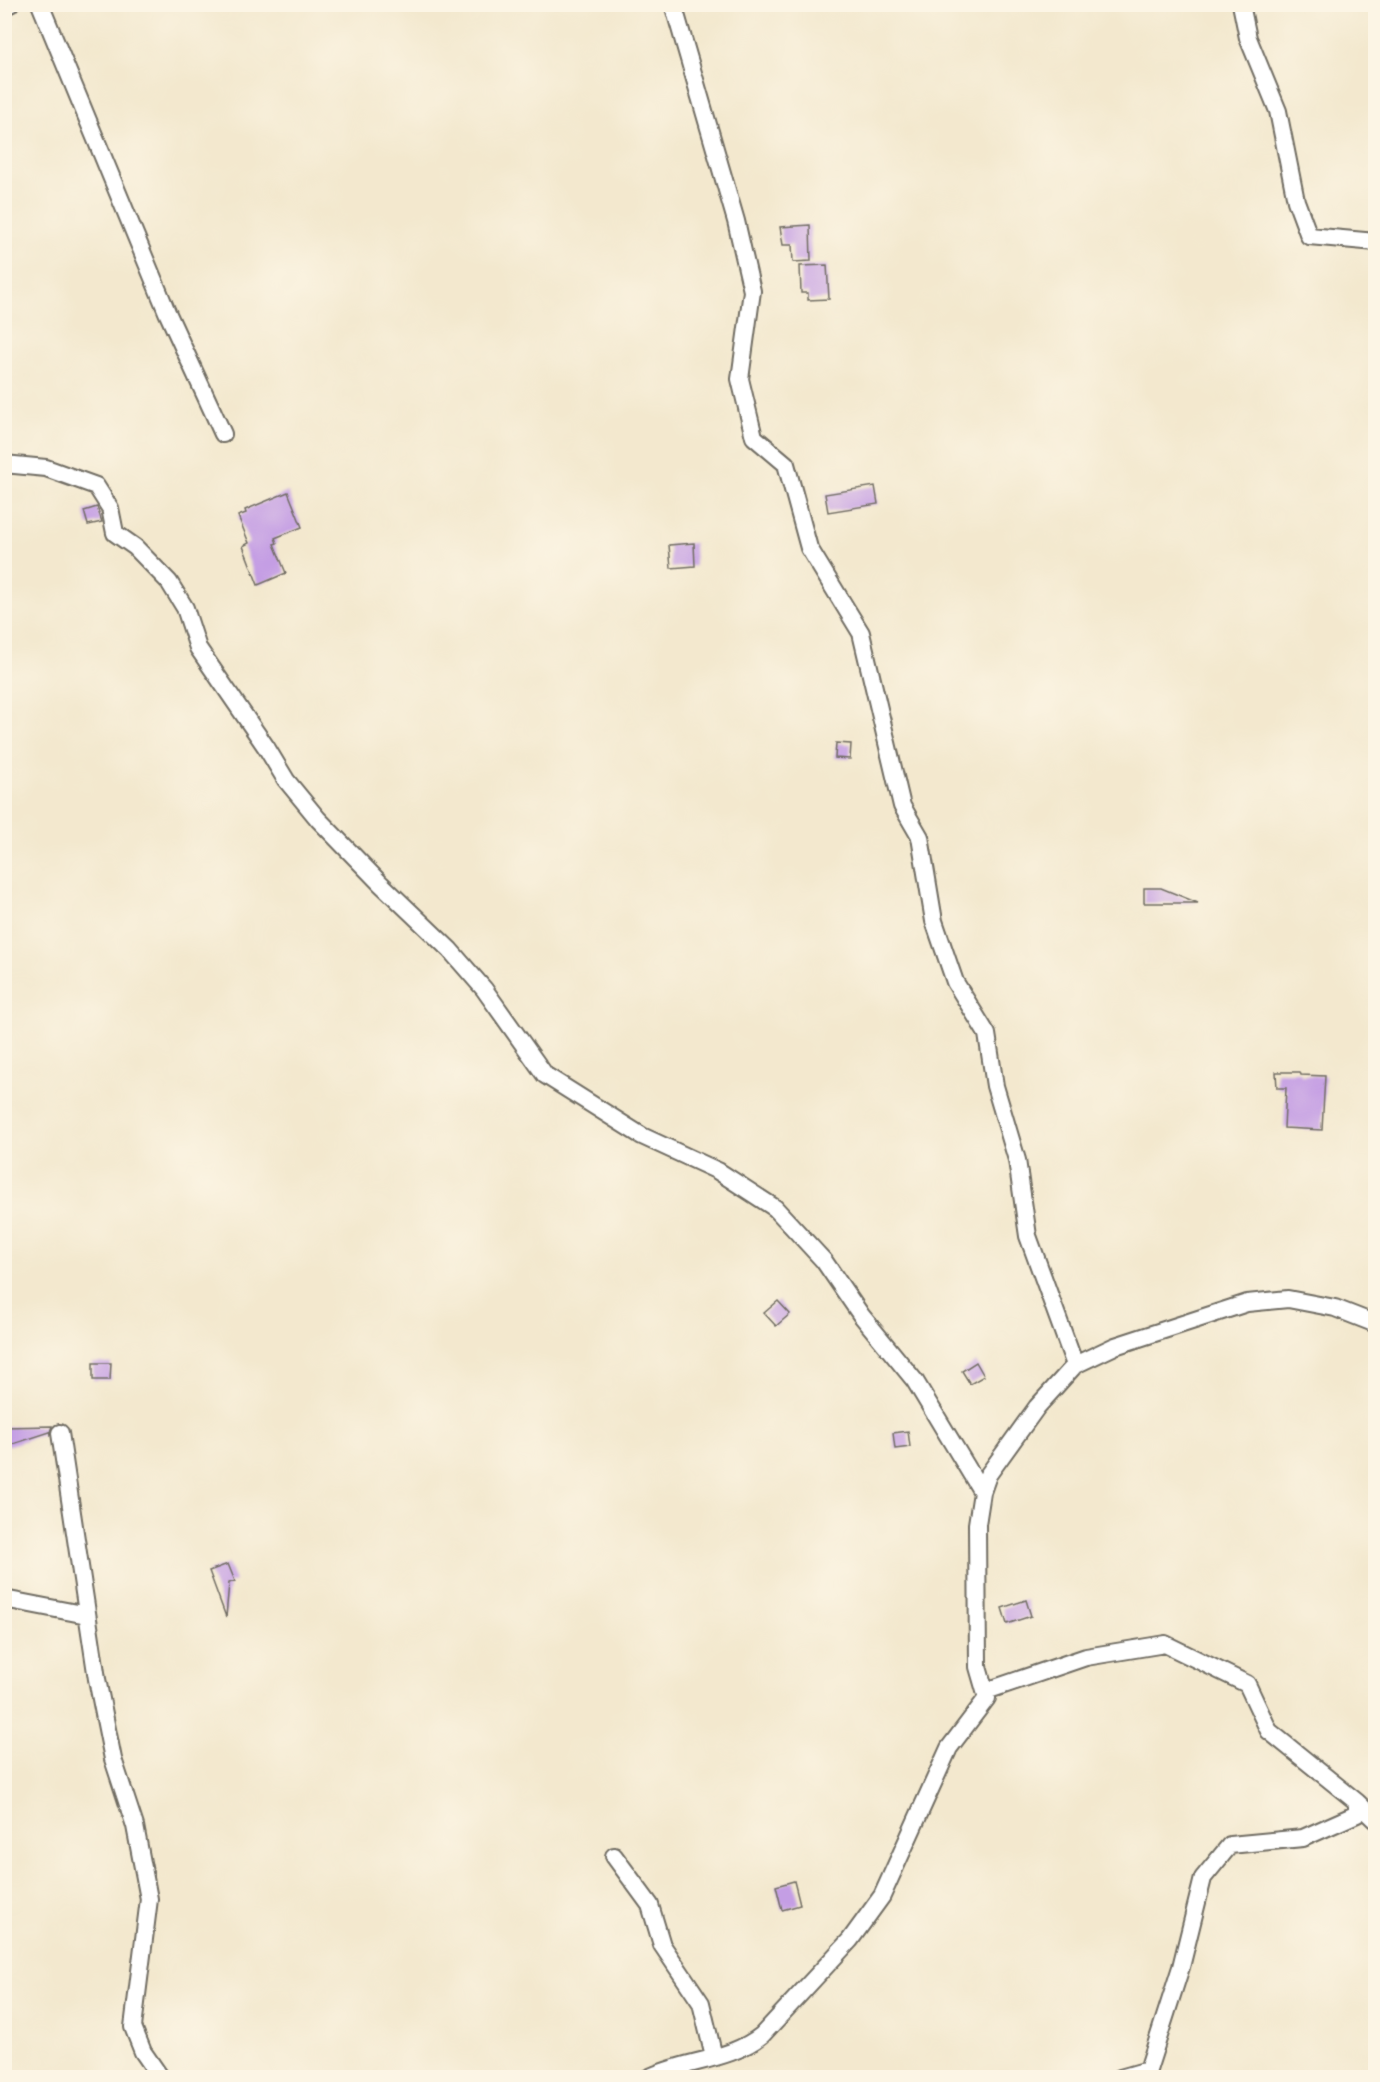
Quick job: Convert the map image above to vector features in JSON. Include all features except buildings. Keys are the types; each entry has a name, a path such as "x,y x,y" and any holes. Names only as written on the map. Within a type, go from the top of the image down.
{"street":[{"path":"4,6 10,4"},
{"path":"40,4 167,312 223,434"},
{"path":"674,4 736,221 752,291 740,379 754,437 786,464 809,548 861,633 902,806 920,837 934,921 954,981 987,1034 995,1086 1017,1160 1028,1236 1075,1365"},
{"path":"1241,4 1248,38 1278,111 1296,201 1309,236 1376,242"},
{"path":"4,464 46,468 96,486 110,508 116,533 135,547 169,582 184,608 198,648 286,780 318,819 380,884 450,950 484,989 545,1075 642,1136 718,1171 776,1208 800,1233 915,1381 982,1492"},
{"path":"648,2078 667,2069 746,2048 762,2035 850,1940 882,1896 941,1763 949,1748 987,1698 978,1667 977,1524 982,1492 988,1475 1036,1407 1075,1365 1115,1346 1247,1303 1288,1299 1335,1308 1376,1324"},
{"path":"60,1433 96,1679 113,1759 135,1826 149,1899 133,2027 143,2052 161,2078"},
{"path":"4,1599 87,1615"},
{"path":"986,1691 1086,1657 1165,1644 1247,1684 1269,1731 1376,1820"},
{"path":"1120,2078 1148,2070 1181,1967 1203,1878 1230,1845 1303,1838 1357,1814 1357,1802"},
{"path":"614,1856 650,1905 662,1945 701,2003 714,2057"}]}
